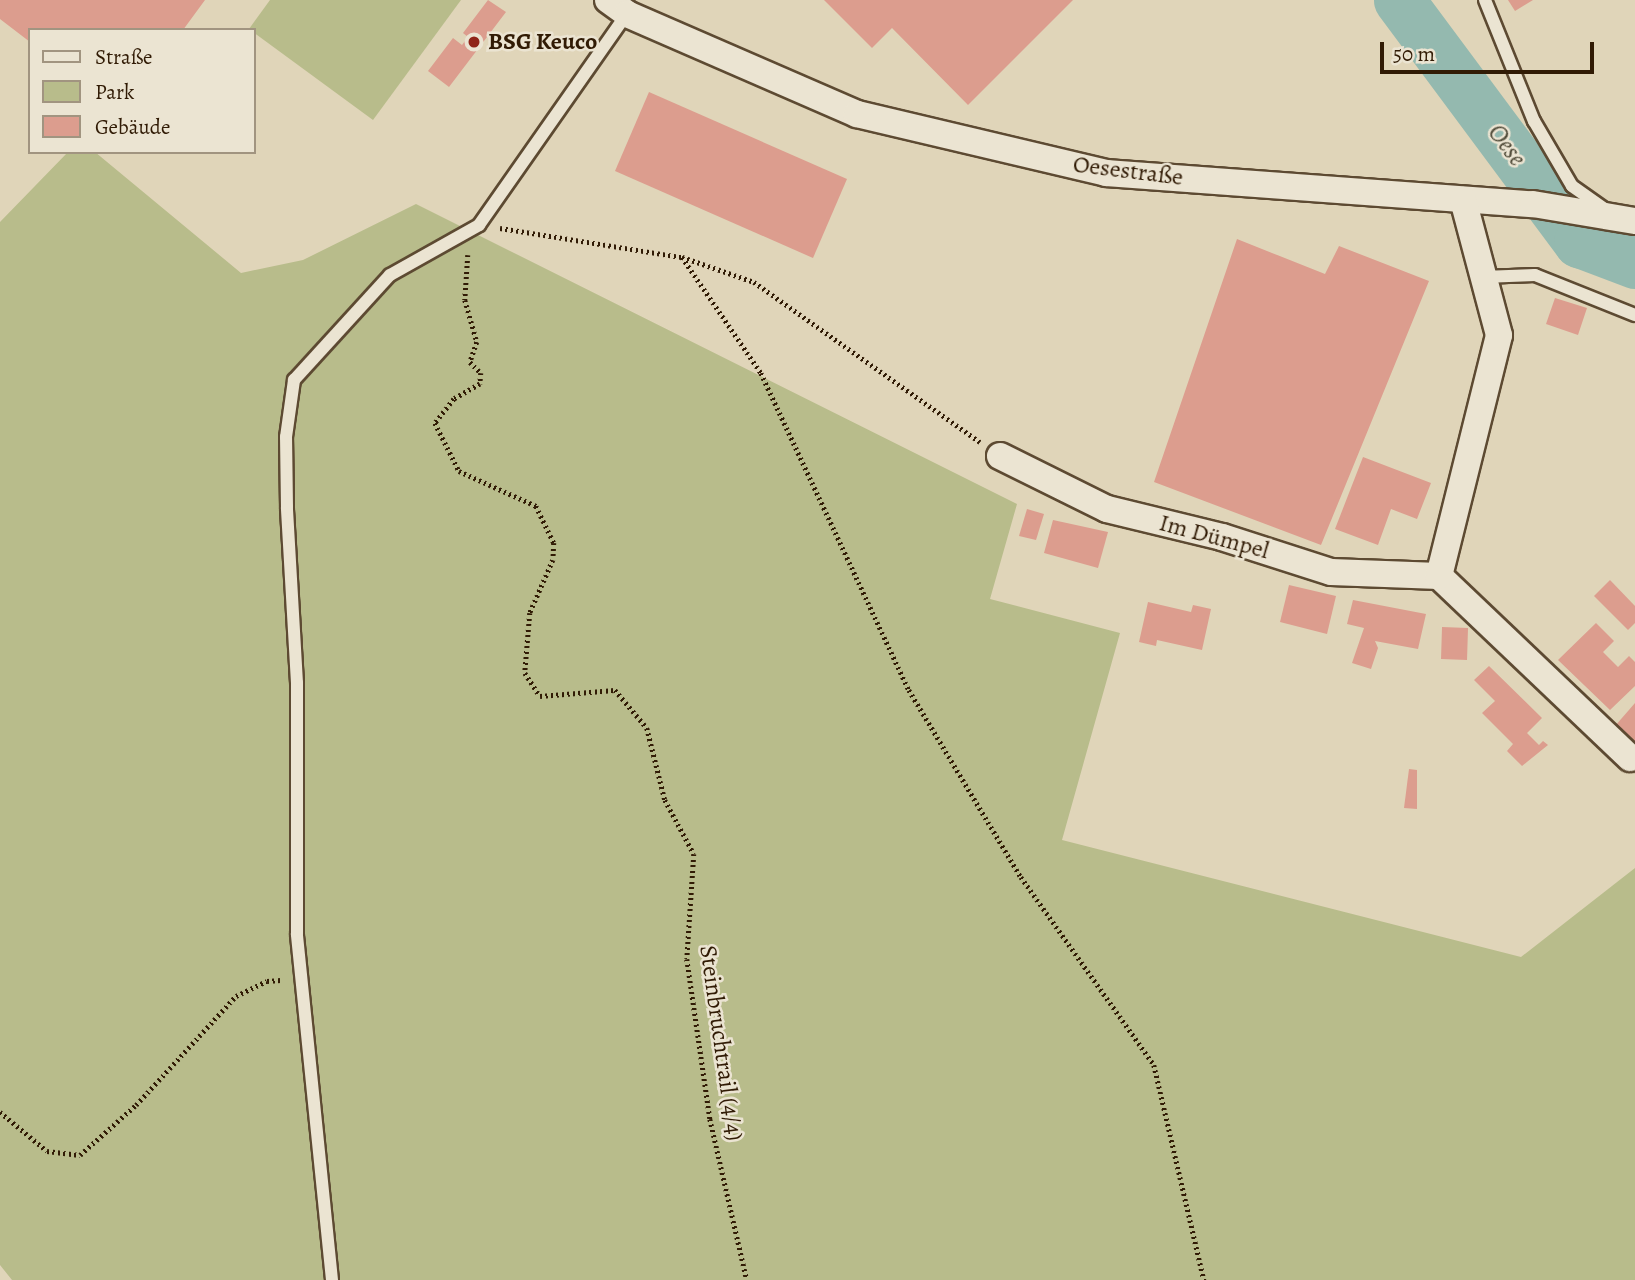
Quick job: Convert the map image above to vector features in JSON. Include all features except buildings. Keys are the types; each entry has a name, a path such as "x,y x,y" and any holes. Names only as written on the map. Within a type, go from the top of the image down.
{"street":[{"name":"Oesestraße","path":"618,7 857,114 1106,173 1533,204 1617,217"},
{"path":"1463,200 1499,335 1439,576 1630,758"},
{"name":"Im Dümpel","path":"1000,456 1107,509 1222,537 1331,572 1439,576"}],"lane":[{"path":"1485,0 1534,121 1572,186 1617,217"},
{"path":"332,1280 297,934 297,683 286,438 293,380 390,275 480,225 618,7"},
{"path":"1483,277 1535,275 1635,315"}],"path":[{"path":"480,225 682,257 754,282 1000,456"},
{"name":"Steinbruchtrail (4/4)","path":"480,225 468,255 465,300 477,342 470,362 481,373 480,384 454,399 435,423 459,471 536,506 554,543 553,560 530,613 525,673 540,696 615,690 647,728 665,800 694,854 687,959 710,1119 747,1280"},
{"path":"682,257 761,373 909,690 1021,877 1154,1065 1204,1280"},
{"path":"0,1112 47,1151 80,1156 136,1105 236,996 267,981 301,980"}],"green space":[{"path":"270,0 461,0 373,120 256,34 256,28 250,28"},
{"path":"66,154 97,154 241,273 303,260 416,204 1017,504 990,599 1120,633 1062,840 1521,957 1635,868 1635,1280 12,1280 0,1265 0,222"}],"waterway":[{"name":"Oese","path":"1399,0 1579,242 1635,263"}],"place":[{"name":"BSG Keuco","path":"474,42"}]}
